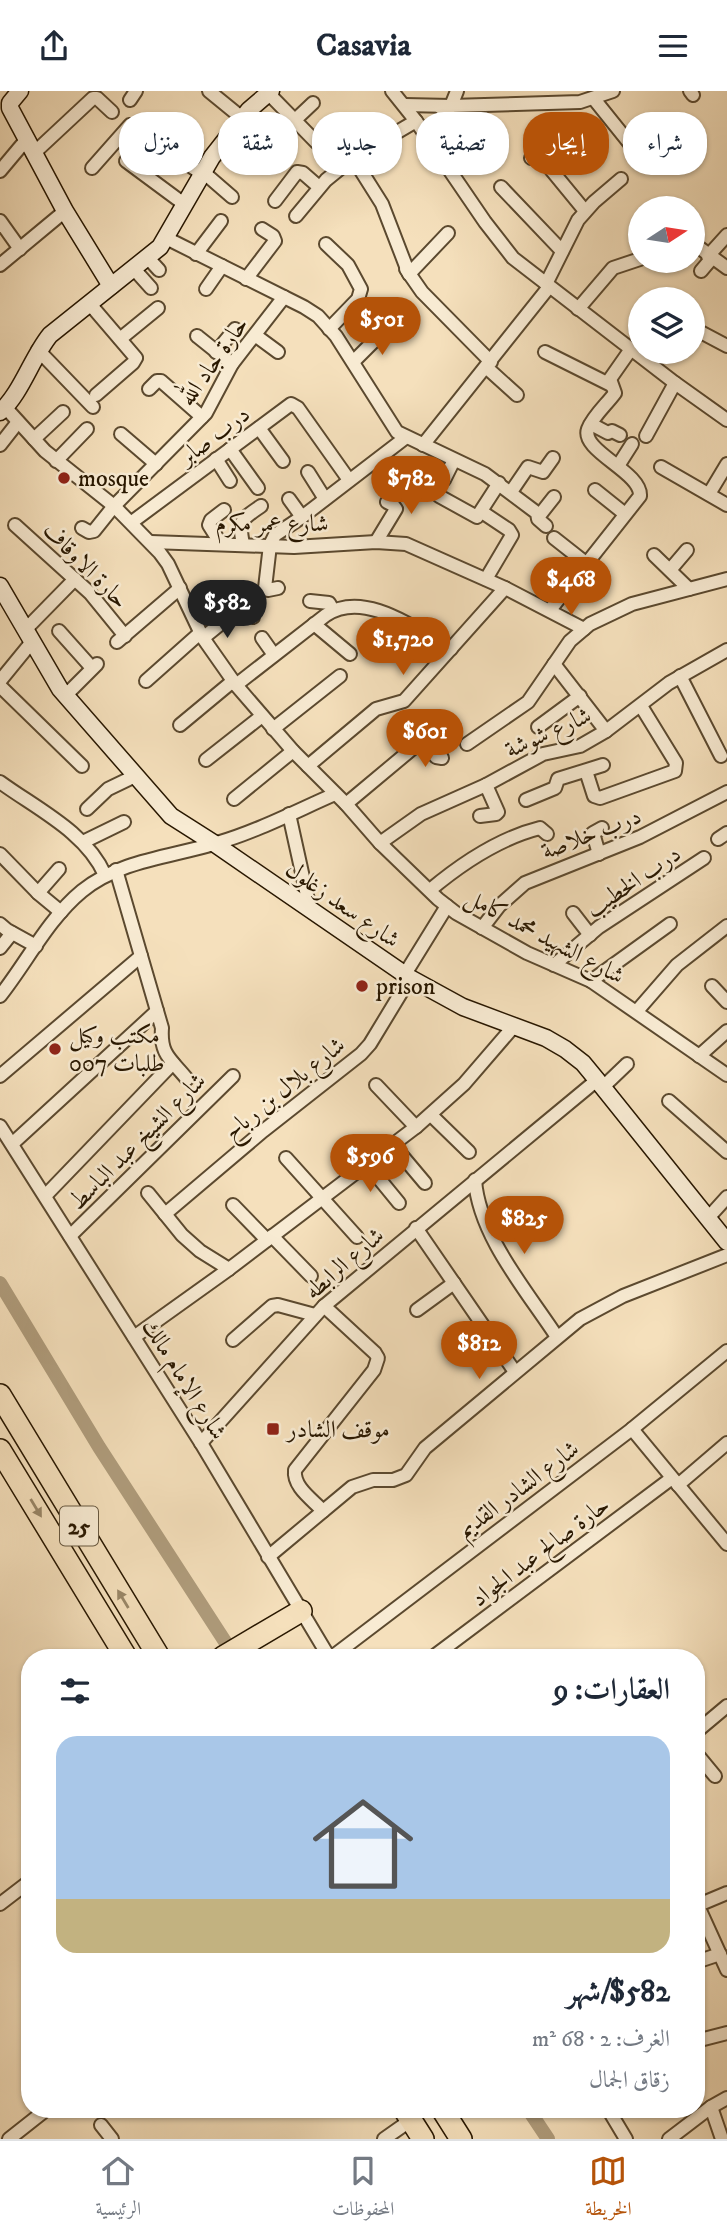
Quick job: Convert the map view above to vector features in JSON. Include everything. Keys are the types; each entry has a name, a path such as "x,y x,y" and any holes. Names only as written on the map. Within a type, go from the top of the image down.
{"highway":[{"name":"25","path":"0,1395 153,1649"},
{"name":"25","path":"0,1450 121,1649"},
{"path":"236,1649 300,1611"},
{"path":"410,2118 423,2139"},
{"path":"448,2118 461,2139"}],"street":[{"path":"209,91 235,112"},
{"path":"392,91 416,121 402,129"},
{"path":"445,106 457,91"},
{"path":"569,91 580,102"},
{"path":"405,105 580,102 613,91"},
{"path":"248,112 267,92 287,112"},
{"path":"10,97 10,108 30,147 111,286"},
{"path":"0,170 93,98 112,112"},
{"path":"594,99 623,135"},
{"path":"298,117 313,103"},
{"path":"445,106 451,112"},
{"path":"298,123 312,138"},
{"path":"92,168 119,137"},
{"path":"204,169 218,150"},
{"path":"275,201 298,172 319,187"},
{"path":"204,174 232,197"},
{"path":"145,175 184,204"},
{"path":"2,408 38,350 57,328 134,269 166,238 200,175"},
{"path":"296,216 319,187 333,175"},
{"path":"364,175 382,204 409,274"},
{"path":"453,175 498,242 513,258 628,347"},
{"path":"555,175 585,211"},
{"path":"423,445 489,364 547,285 572,230 585,211 621,179"},
{"path":"501,187 562,251"},
{"path":"0,265 65,211"},
{"path":"0,221 20,249"},
{"path":"196,254 221,221"},
{"path":"246,279 275,241 273,236 262,229"},
{"path":"409,274 448,233"},
{"path":"705,265 727,235"},
{"path":"166,238 318,316 354,361 391,425 405,437 499,483 542,521 554,497"},
{"path":"394,239 409,274 422,292 517,395"},
{"path":"326,244 348,265 361,289 358,299 329,329"},
{"path":"705,253 727,268"},
{"path":"148,257 159,270"},
{"path":"578,309 612,268 628,263"},
{"path":"205,289 222,266"},
{"path":"134,269 152,288"},
{"name":"حارة جاد الله","path":"82,528 89,532 94,531 114,506 202,417 232,364 284,297"},
{"path":"38,350 95,401 135,361 135,356 89,303"},
{"path":"120,339 158,308"},
{"path":"354,361 387,328"},
{"path":"216,352 234,329"},
{"path":"255,335 278,352"},
{"path":"705,335 727,347"},
{"path":"197,336 232,364"},
{"path":"545,352 611,385"},
{"path":"550,610 640,496 640,490 618,466 589,443 587,436 591,424 615,393 610,379 628,353"},
{"path":"583,371 590,359"},
{"path":"650,364 727,420"},
{"path":"149,389 160,381 202,417"},
{"path":"646,436 675,383"},
{"name":"درب صابر","path":"132,522 288,406 295,405 316,445 349,481"},
{"name":"شارع الشهيد محمد كامل","path":"2,408 56,461 114,506 151,543 168,564 201,636 235,683 308,767 380,843 447,907 482,928 591,981 727,1075"},
{"path":"34,439 63,412"},
{"path":"0,445 18,422"},
{"path":"591,424 607,433 612,431 620,435"},
{"path":"259,428 283,461"},
{"path":"56,461 87,429"},
{"path":"121,434 156,464"},
{"path":"278,588 265,588 271,540 405,437"},
{"path":"618,466 632,444"},
{"path":"230,449 258,488"},
{"path":"511,492 528,467 541,473 553,458"},
{"path":"216,459 230,481"},
{"path":"444,479 454,460"},
{"path":"709,494 727,464"},
{"path":"661,467 727,505"},
{"path":"308,472 326,499"},
{"path":"439,496 475,517 482,512 499,483"},
{"path":"595,490 625,515"},
{"path":"289,499 302,517"},
{"path":"376,541 396,509 387,502"},
{"path":"243,544 239,527 241,522 261,506"},
{"path":"221,544 209,525 211,520 224,510"},
{"path":"482,512 509,530 512,535 486,579"},
{"name":"حارة الاوقاف","path":"15,525 90,593 121,639 180,588"},
{"path":"554,538 587,564"},
{"name":"شارع عمر مكرم","path":"151,543 309,547 376,541 406,544 505,588 584,629"},
{"path":"670,570 687,550"},
{"path":"654,555 689,589"},
{"path":"0,681 46,609 75,579"},
{"path":"467,744 528,702 570,641 584,629 632,604 726,582"},
{"name":"شارع سعد زغلول","path":"0,586 65,696 171,816 407,976 454,1003 546,1038 565,1049 583,1063 600,1083 727,1242"},
{"path":"308,767 380,707 404,701 505,588"},
{"path":"310,601 328,602 333,610"},
{"path":"180,725 333,610 349,606 376,610 451,649"},
{"path":"146,681 241,607 253,617"},
{"path":"46,609 58,627 94,666 65,696"},
{"path":"314,624 350,654"},
{"path":"262,638 274,655"},
{"name":"شارع شوشة","path":"380,843 421,814 486,785 543,754 580,746 606,731 680,676 727,650"},
{"path":"554,664 606,731"},
{"path":"273,729 340,676"},
{"path":"680,676 722,756"},
{"path":"0,686 82,766"},
{"path":"538,727 580,696"},
{"path":"358,706 369,716"},
{"path":"586,771 594,796 600,797 675,771 676,763 641,706"},
{"path":"206,759 262,716"},
{"path":"345,804 396,770 422,740 443,723"},
{"path":"422,740 436,757 442,758"},
{"path":"234,799 293,751"},
{"path":"526,800 555,788 558,779 603,765"},
{"path":"87,810 108,789 135,776"},
{"path":"0,782 83,842 110,873 141,955 162,1028 161,1044 187,1079"},
{"path":"480,816 498,812 486,785"},
{"name":"درب خلاصة","path":"482,928 499,906 524,883 650,832 727,792"},
{"path":"0,996 61,912 81,892 110,873 215,844 335,794"},
{"path":"289,814 310,909"},
{"path":"83,842 124,822"},
{"path":"430,890 471,860 517,836 540,828 547,834"},
{"path":"599,854 593,833 602,828"},
{"path":"430,890 513,840"},
{"path":"0,854 61,912"},
{"name":"درب الخطيب","path":"554,965 590,935 704,858"},
{"path":"38,893 59,869"},
{"name":"شارع بلال بن رباح","path":"165,1214 370,1044 447,907"},
{"path":"573,913 590,935"},
{"path":"0,924 36,946"},
{"path":"591,981 670,924"},
{"path":"637,1011 677,965 726,929"},
{"path":"0,948 12,933"},
{"path":"0,1076 141,955"},
{"path":"712,986 727,1002"},
{"path":"12,1144 157,1011"},
{"path":"134,1337 229,1269 431,1115 464,1084 514,1025"},
{"path":"699,1056 727,1031"},
{"path":"45,1196 173,1063"},
{"name":"شارع الرابطه","path":"201,1443 320,1311 475,1180 627,1064"},
{"name":"شارع الشيخ عبد الباسط","path":"70,1237 233,1076"},
{"path":"376,1085 416,1127"},
{"path":"669,1101 727,1152"},
{"path":"431,1115 469,1152"},
{"name":"شارع الإمام مالك","path":"0,1126 201,1443 325,1649"},
{"path":"393,1145 425,1183"},
{"path":"286,1158 356,1237"},
{"path":"367,1164 399,1203"},
{"path":"475,1180 479,1207 489,1232 557,1337"},
{"path":"148,1193 190,1243 229,1269"},
{"path":"708,1218 727,1196"},
{"path":"233,1205 311,1276"},
{"path":"416,1229 516,1372"},
{"path":"268,1557 346,1491 373,1480 393,1480 406,1475 425,1448 580,1319 608,1303 727,1255"},
{"path":"417,1310 454,1283"},
{"path":"233,1340 272,1306 278,1305 320,1311 375,1353 377,1363 295,1470 294,1478 298,1485 323,1511"},
{"name":"شارع الشادر القديم","path":"341,1649 632,1429 727,1351"},
{"path":"632,1429 727,1544"},
{"name":"حارة صالح عبد الجواد","path":"444,1649 727,1443"},
{"path":"705,1724 727,1706"},
{"path":"705,1763 716,1776"},
{"path":"0,1905 21,1888"},
{"path":"705,1903 727,1893"},
{"path":"705,1923 727,1970"},
{"path":"705,1959 720,1954"},
{"path":"705,2039 727,2033"},
{"path":"705,2112 727,2098"},
{"path":"711,2107 722,2139"},
{"path":"9,2139 36,2118"},
{"path":"384,2139 403,2118"},
{"path":"613,2118 626,2139"},
{"path":"669,2139 697,2118"},
{"path":"101,2125 112,2139"}],"waterway":[{"path":"0,1283 99,1447 230,1649"},
{"path":"534,2118 548,2139"}],"place":[{"name":"mosque","path":"64,478"},
{"name":"prison","path":"362,986"},
{"name":"مكتب وكيل طلبات 007","path":"55,1049"},
{"name":"موقف الشادر","path":"273,1429"}]}
